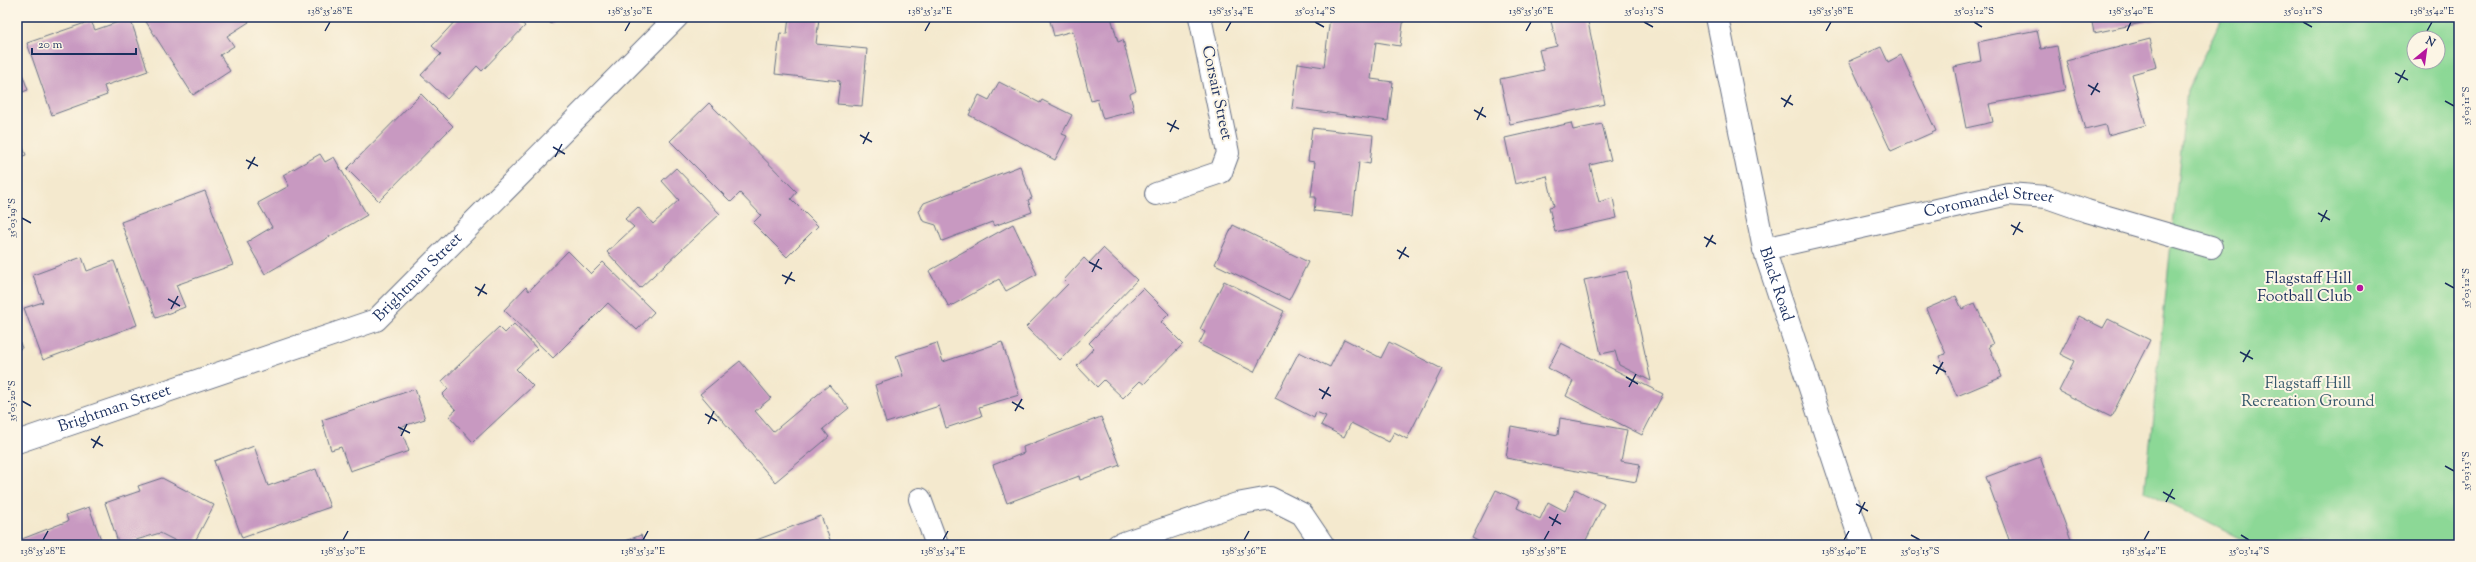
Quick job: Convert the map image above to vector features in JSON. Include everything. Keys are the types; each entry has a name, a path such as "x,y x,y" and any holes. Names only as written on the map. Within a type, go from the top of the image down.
{"street":[{"name":"Brightman Street","path":"17,442 376,320 677,17"},
{"name":"Corsair Street","path":"1156,194 1221,172 1228,153 1200,17"},
{"name":"Black Road","path":"1717,17 1764,249 1862,545"},
{"name":"Coromandel Street","path":"1764,249 2008,194 2047,197 2087,211 2211,247"},
{"path":"1118,545 1237,504 1270,498 1289,505 1302,514 1323,545"},
{"path":"920,499 937,545"}],"green space":[{"name":"Flagstaff Hill Recreation Ground","path":"2222,17 2459,17 2459,545 2253,545 2145,491 2187,91"}],"building":[{"path":"143,17 246,17 249,22 227,36 234,46 220,55 230,71 193,95"},
{"path":"459,17 515,17 525,26 482,71 477,66 447,99 421,75 441,54 432,46"},
{"path":"545,17 558,17 551,24"},
{"path":"789,17 819,18 816,44 867,49 862,106 837,104 840,81 775,74 780,33 787,34"},
{"path":"1049,17 1111,17 1118,42 1123,40 1136,91 1130,94 1134,111 1103,119 1097,99 1091,101 1073,31 1054,36"},
{"path":"1330,17 1404,17 1400,46 1376,42 1371,79 1393,82 1388,121 1292,108 1298,63 1324,67"},
{"path":"1550,17 1587,17 1605,104 1510,124 1500,79 1544,70 1539,50 1557,46"},
{"path":"2091,17 2165,17 2165,18 2094,33"},
{"path":"130,18 148,71 104,86 107,95 52,115 27,43 91,21 95,30"},
{"path":"2037,30 2041,49 2057,46 2065,90 1989,104 1993,122 1966,128 1954,67 1981,61 1978,42"},
{"path":"2150,39 2157,67 2132,74 2146,125 2108,135 2105,125 2085,130 2066,61"},
{"path":"1881,47 1888,62 1901,55 1936,131 1891,151 1849,61"},
{"path":"17,60 28,90 17,94"},
{"path":"999,82 1040,103 1042,100 1072,115 1062,134 1067,136 1055,160 969,115 979,95 989,100"},
{"path":"421,94 453,126 379,201 347,169"},
{"path":"709,103 797,192 791,199 818,226 787,257 753,223 761,215 740,193 731,202 670,141"},
{"path":"1571,123 1573,130 1602,124 1611,160 1590,165 1599,202 1613,198 1617,218 1555,232 1549,207 1554,206 1547,176 1515,184 1505,138"},
{"path":"1312,128 1373,135 1370,164 1359,162 1353,215 1314,211 1316,197 1311,197 1315,162 1308,161"},
{"path":"17,132 26,155 17,158"},
{"path":"320,154 325,162 334,157 367,215 265,274 247,242 272,227 258,203 289,186 283,175"},
{"path":"1020,166 1032,198 1028,200 1032,212 994,226 992,222 942,241 936,225 923,221 919,211 924,203"},
{"path":"676,168 720,214 640,288 607,252 634,227 625,219 638,207 653,224 679,200 662,181"},
{"path":"205,191 233,265 176,285 185,307 156,318 121,222"},
{"path":"1013,224 1037,274 1006,291 999,279 949,307 929,271"},
{"path":"1233,225 1308,262 1289,300 1215,264"},
{"path":"1103,248 1137,280 1060,360 1026,327 1068,284 1064,280 1084,258 1089,263"},
{"path":"568,251 591,274 603,262 654,312 637,330 608,303 553,358 504,310 526,287 529,291"},
{"path":"82,257 87,271 114,261 137,325 43,360 24,308 43,302 33,275"},
{"path":"1627,271 1651,381 1619,365 1615,351 1601,354 1584,280"},
{"path":"1224,281 1284,311 1254,372 1199,344 1205,332 1200,329"},
{"path":"1143,288 1169,314 1161,322 1183,344 1144,384 1140,381 1123,398 1104,380 1097,387 1077,366 1094,348 1089,343"},
{"path":"1956,296 1962,309 1975,303 1993,344 1989,346 2002,377 1957,396 1939,356 1946,354 1926,309"},
{"path":"2079,316 2103,328 2108,319 2150,340 2111,417 2059,391 2074,361 2060,354"},
{"path":"514,324 537,349 516,369 533,386 473,442 449,416 456,410 442,395 448,389 442,381 499,327 505,333"},
{"path":"17,335 22,348 17,350"},
{"path":"1344,339 1381,358 1389,342 1442,369 1407,439 1394,432 1389,442 1351,423 1344,437 1321,425 1326,416 1316,412 1314,418 1275,398 1299,352 1330,367"},
{"path":"1002,342 1019,395 979,407 982,416 946,428 939,406 886,423 875,385 903,376 896,356 937,343 943,362"},
{"path":"1561,343 1663,394 1642,435 1566,396 1573,381 1548,368"},
{"path":"740,361 771,398 755,411 773,432 829,385 849,408 823,429 829,437 775,482 700,394"},
{"path":"415,389 425,419 400,427 409,451 350,471 341,447 331,450 322,420"},
{"path":"1101,417 1120,465 1080,480 1079,476 1007,503 993,465 1024,453 1023,447"},
{"path":"1560,418 1627,430 1621,461 1640,464 1636,482 1506,458 1511,426 1558,435"},
{"path":"254,446 268,486 316,469 330,507 242,538 214,461"},
{"path":"2040,457 2073,545 2011,545 1986,477"},
{"path":"162,478 214,505 193,545 184,545 160,533 119,545 105,503 140,491 138,486"},
{"path":"1575,489 1604,504 1584,544 1586,545 1486,545 1472,538 1496,490 1520,501 1517,508 1540,519 1548,502 1565,511"},
{"path":"89,507 103,545 17,545 17,541 68,521 66,515"},
{"path":"821,516 832,545 743,545"},
{"path":"641,535 645,545 615,545"}],"place":[{"name":"Flagstaff Hill Football Club","path":"2360,288"}]}
